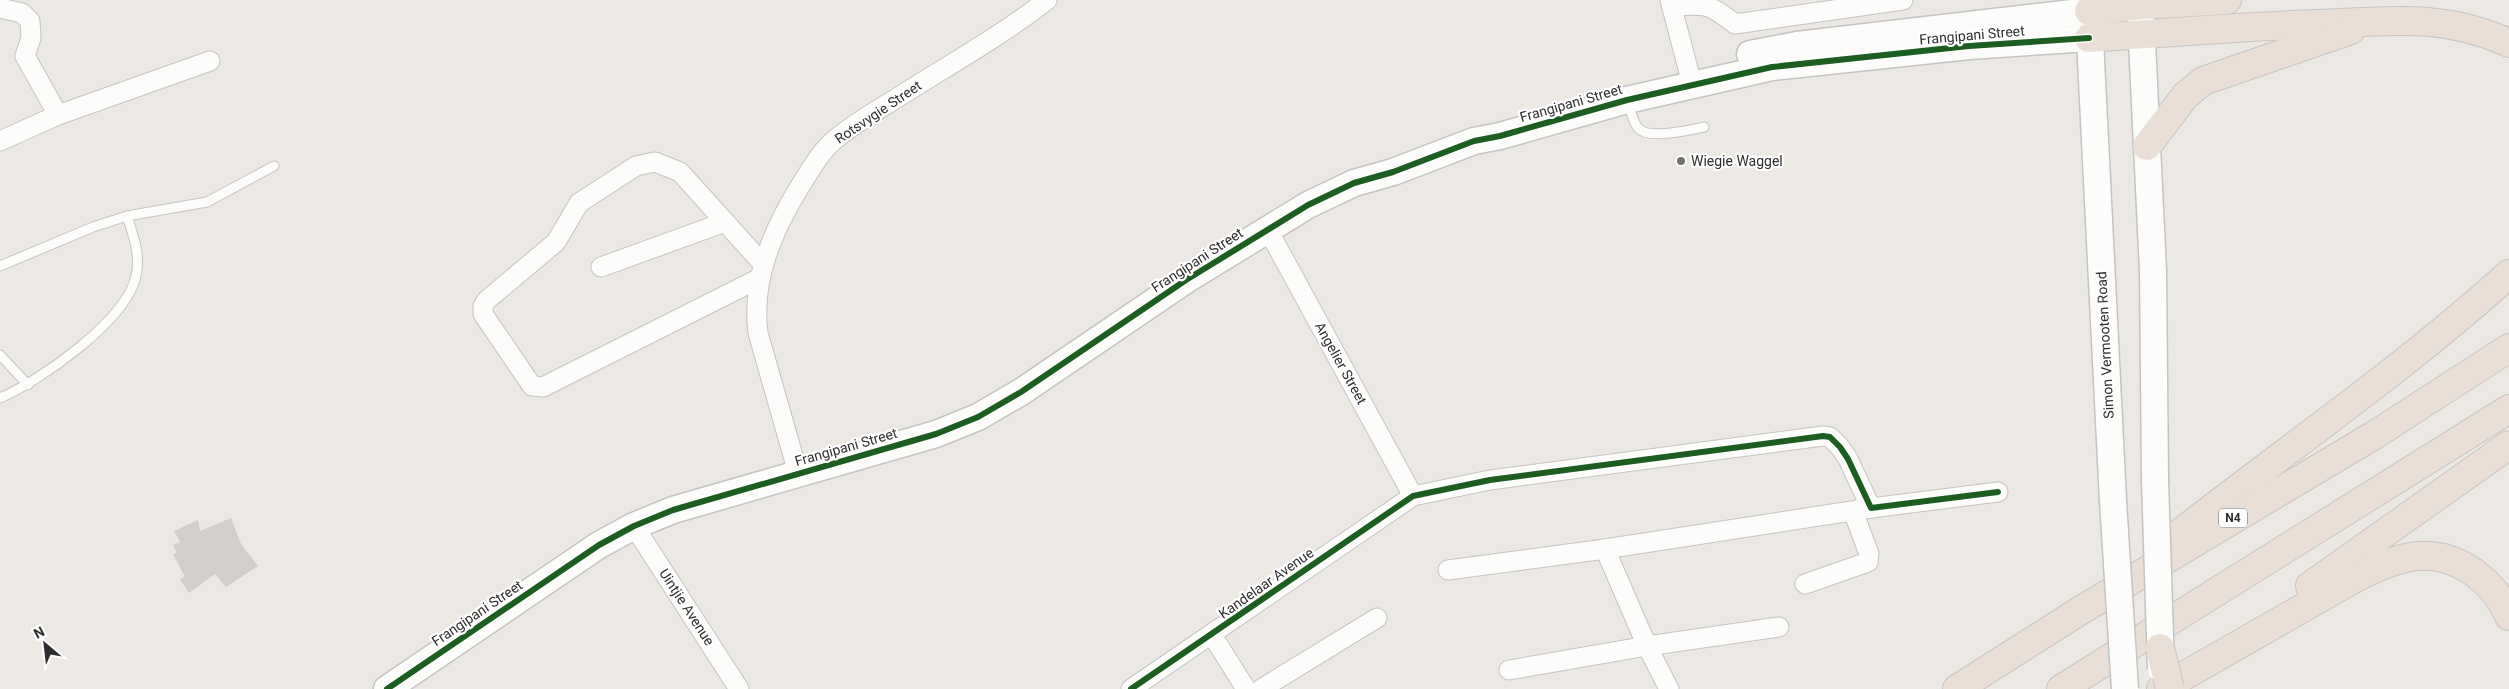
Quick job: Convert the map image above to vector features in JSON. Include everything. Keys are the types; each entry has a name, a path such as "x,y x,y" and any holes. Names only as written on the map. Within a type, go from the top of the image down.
{"highway":[{"path":"2089,5 2226,0"},
{"path":"2089,38 2254,26 2428,20 2482,32 2509,43"},
{"path":"2147,146 2185,96 2202,81 2334,37 2371,22"},
{"path":"2078,612 2268,465 2368,392 2509,274"},
{"name":"N4","path":"1957,689 2078,612 2376,434 2509,348"},
{"path":"2060,689 2509,409"},
{"path":"2178,681 2509,445"},
{"path":"2162,689 2356,577 2386,564 2407,558 2440,557 2464,566 2484,579 2498,594 2509,616"},
{"path":"2160,648 2178,681"}],"street":[{"name":"Rotsvygie Street","path":"798,473 758,333 756,301 761,271 791,201 818,157 832,142 883,107 1022,19 1047,0"},
{"path":"1690,75 1671,3 1704,4 1715,9 1735,24 1903,0"},
{"path":"2140,2 2153,271 2155,480 2162,689"},
{"name":"Simon Vermooten Road","path":"2089,5 2089,38 2113,501 2125,689"},
{"name":"Frangipani Street","path":"394,687 599,545 634,526 673,510 936,434 996,409 1186,280 1335,191 1474,141 1500,136 1627,100 1690,75 1798,45 2089,5"},
{"path":"0,8 22,13 30,20 30,38 25,56 58,116"},
{"name":"Frangipani Street","path":"1474,141 1508,122 1588,92 1690,75 1772,68 1969,46 2089,38"},
{"path":"0,141 58,116 210,62"},
{"path":"655,162 680,172 725,222 761,271 543,387 536,388 532,386 483,314 482,306 487,300 556,242 579,203 636,166 655,162"},
{"path":"601,267 725,222"},
{"name":"Angelier Street","path":"1268,230 1413,496"},
{"path":"1413,496 1490,480 1823,436 1830,437 1840,446 1862,509 1869,554 1868,562 1805,584"},
{"path":"1448,570 1605,549 1862,509 1998,492"},
{"name":"Kandelaar Avenue","path":"1131,689 1413,496"},
{"name":"Uintjie Avenue","path":"634,526 740,689"},
{"path":"1605,549 1647,646 1669,689"},
{"path":"1261,689 1377,618"},
{"path":"1509,670 1647,646 1779,627"},
{"path":"1212,635 1246,689"}],"lane":[{"path":"1627,100 1638,128 1646,133 1655,134 1704,127"},
{"path":"0,266 93,227 127,216 207,202 274,166"},
{"path":"0,398 28,385 51,370 103,325 125,299 136,276 138,263 135,243 127,216"},
{"path":"0,355 28,385"}],"building":[{"path":"231,518 241,544 258,566 226,587 215,574 189,593 180,579 185,577 173,554 177,553 173,545 180,542 174,531 198,520 200,531"}],"cycle path":[{"path":"387,689 599,545 634,526 673,510 936,434 978,417 1021,392 1186,280 1308,205 1354,183 1393,172 1474,141 1500,136 1627,100 1772,67 1969,46 2089,38"},
{"path":"1131,689 1413,496 1490,480 1823,436 1830,437 1840,447 1848,459 1871,508 1998,492"}],"place":[{"name":"Wiegie Waggel","path":"1681,161"}]}
